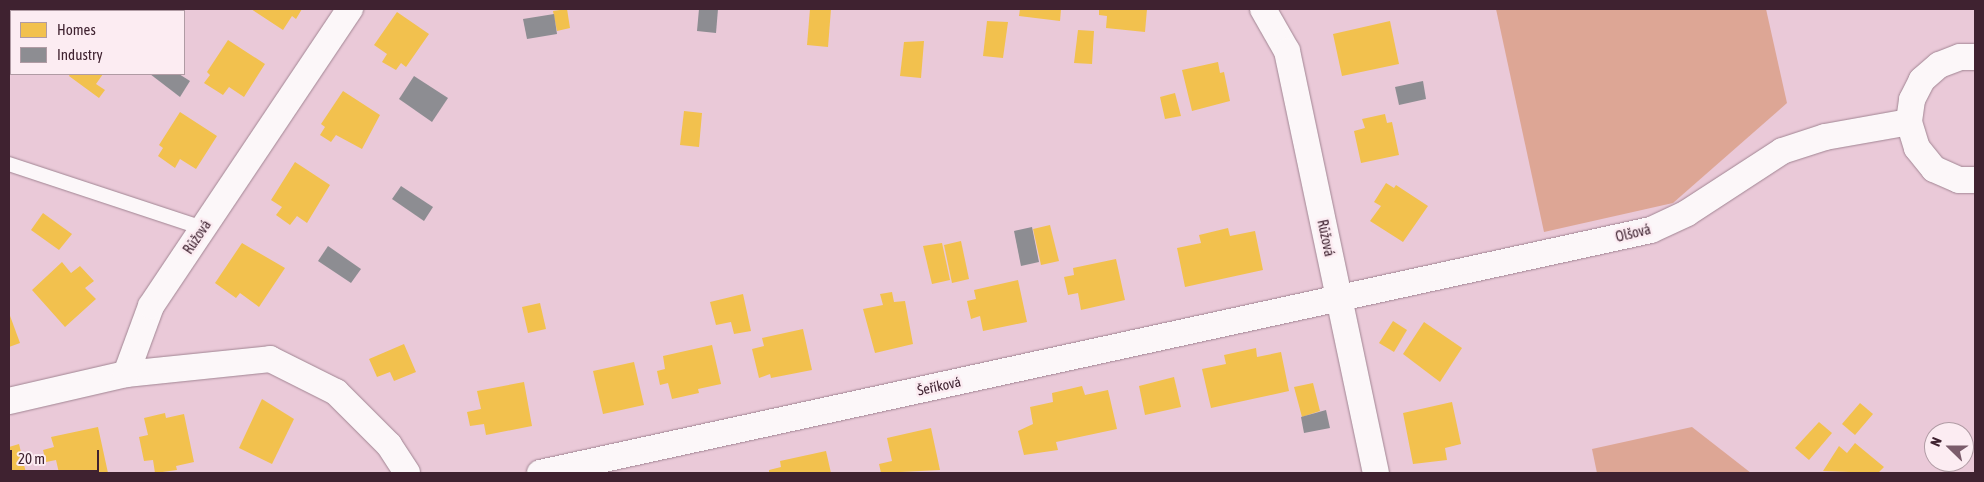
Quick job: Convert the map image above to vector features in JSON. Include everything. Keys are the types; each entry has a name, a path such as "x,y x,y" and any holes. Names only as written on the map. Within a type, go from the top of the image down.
{"street":[{"name":"Růžová","path":"126,374 150,306 350,9"},
{"name":"Růžová","path":"1263,9 1286,51 1376,473"},
{"path":"1975,57 1960,57 1939,65 1922,80 1912,100 1909,122 1917,148 1934,169 1958,180 1975,180"},
{"name":"Olšová","path":"1339,298 1651,230 1687,213 1782,150 1825,137 1909,122"},
{"name":"Šeříková","path":"540,473 1339,298"},
{"path":"9,401 126,374 270,359 336,392 390,446 407,473"}],"lane":[{"path":"9,164 203,228"}],"shaded area":[{"path":"1496,9 1766,9 1787,103 1673,203 1544,232"},
{"path":"1692,427 1751,473 1597,473 1592,449"}],"building: Homes":[{"path":"251,9 302,9 296,19 292,16 283,30"},
{"path":"567,9 570,28 557,31 553,11"},
{"path":"810,9 831,9 828,47 807,45"},
{"path":"1020,9 1061,9 1060,21 1019,16"},
{"path":"1099,9 1147,9 1145,32 1106,28 1107,16 1099,15"},
{"path":"397,12 429,34 406,67 401,63 396,70 382,62 387,54 374,45"},
{"path":"987,21 1008,22 1003,58 983,56"},
{"path":"1390,21 1399,64 1342,76 1333,34"},
{"path":"1078,30 1094,31 1092,64 1074,63"},
{"path":"228,40 265,64 244,97 229,87 223,95 204,83 210,75 207,72"},
{"path":"924,41 921,78 900,76 904,42"},
{"path":"1218,62 1220,73 1224,72 1230,101 1192,111 1182,70"},
{"path":"102,75 96,84 105,90 99,98 69,76"},
{"path":"343,91 380,115 362,149 336,135 331,142 320,135 325,127 321,124"},
{"path":"1175,93 1181,116 1165,119 1160,97"},
{"path":"684,111 702,113 699,147 680,145"},
{"path":"180,112 217,136 196,169 180,159 175,168 158,156 163,148 159,145"},
{"path":"1385,114 1387,123 1392,122 1399,155 1361,163 1354,131 1365,128 1362,119"},
{"path":"295,162 330,185 307,223 297,216 290,225 276,215 282,207 271,200"},
{"path":"1386,183 1394,188 1396,185 1428,206 1403,242 1370,221 1381,206 1374,202"},
{"path":"43,213 72,234 59,250 31,230"},
{"path":"1050,225 1059,261 1041,265 1033,229"},
{"path":"1228,228 1230,236 1255,231 1263,270 1185,287 1177,248 1201,243 1199,235"},
{"path":"961,241 969,279 952,283 944,245"},
{"path":"242,243 285,268 259,307 240,293 236,298 215,283"},
{"path":"942,243 950,280 932,284 923,246"},
{"path":"1116,259 1125,300 1081,310 1078,293 1068,295 1064,277 1074,275 1073,268"},
{"path":"62,262 71,273 80,266 94,281 85,288 96,299 65,327 32,290"},
{"path":"1018,280 1027,322 983,331 980,316 971,319 967,301 976,299 974,290"},
{"path":"892,292 894,302 905,301 913,344 875,353 863,309 883,305 880,294"},
{"path":"743,294 751,331 734,334 731,322 716,325 710,302"},
{"path":"540,303 546,329 528,333 522,307"},
{"path":"9,313 20,343 9,347"},
{"path":"1393,321 1407,330 1394,352 1379,343"},
{"path":"1424,322 1462,348 1440,382 1403,354"},
{"path":"803,329 812,370 771,378 770,374 759,378 752,349 764,346 762,338"},
{"path":"404,344 416,372 394,381 390,372 377,377 369,359"},
{"path":"712,345 721,384 698,389 699,393 672,399 668,383 660,385 657,371 665,369 663,356"},
{"path":"1256,348 1257,357 1281,352 1289,391 1211,408 1202,369 1226,364 1224,355"},
{"path":"634,362 644,405 603,414 593,371"},
{"path":"1174,377 1181,407 1145,415 1139,386"},
{"path":"524,382 532,426 486,435 484,424 470,426 467,412 481,409 477,391"},
{"path":"1313,383 1320,411 1302,417 1294,387"},
{"path":"1082,386 1085,395 1108,390 1117,429 1056,442 1058,450 1024,455 1018,431 1033,424 1030,407 1053,402 1052,393"},
{"path":"262,399 294,419 272,464 239,448"},
{"path":"1452,402 1461,444 1445,448 1447,460 1413,464 1403,413"},
{"path":"1860,403 1873,414 1855,435 1842,424"},
{"path":"165,413 166,418 184,414 194,462 176,466 177,470 155,473 153,460 144,461 139,437 148,435 144,418"},
{"path":"1819,422 1832,433 1809,460 1795,448"},
{"path":"98,427 108,473 59,473 56,460 46,462 43,450 54,447 51,437"},
{"path":"931,428 940,470 881,473 879,464 892,461 887,438"},
{"path":"1855,443 1884,467 1878,473 1823,471 1839,446 1847,453"},
{"path":"19,444 26,473 9,473 9,447"},
{"path":"826,451 831,473 769,473 769,470 781,467 780,461"}],"building: Industry":[{"path":"699,9 718,9 716,33 697,31"},
{"path":"554,14 557,34 527,39 523,19"},
{"path":"151,75 181,75 190,81 180,97"},
{"path":"414,76 448,98 432,122 399,99"},
{"path":"1423,81 1426,99 1399,105 1395,87"},
{"path":"401,186 433,207 424,221 392,199"},
{"path":"1032,227 1039,262 1021,266 1014,231"},
{"path":"328,246 361,269 351,283 318,261"},
{"path":"1326,410 1330,428 1304,433 1301,417"}]}
